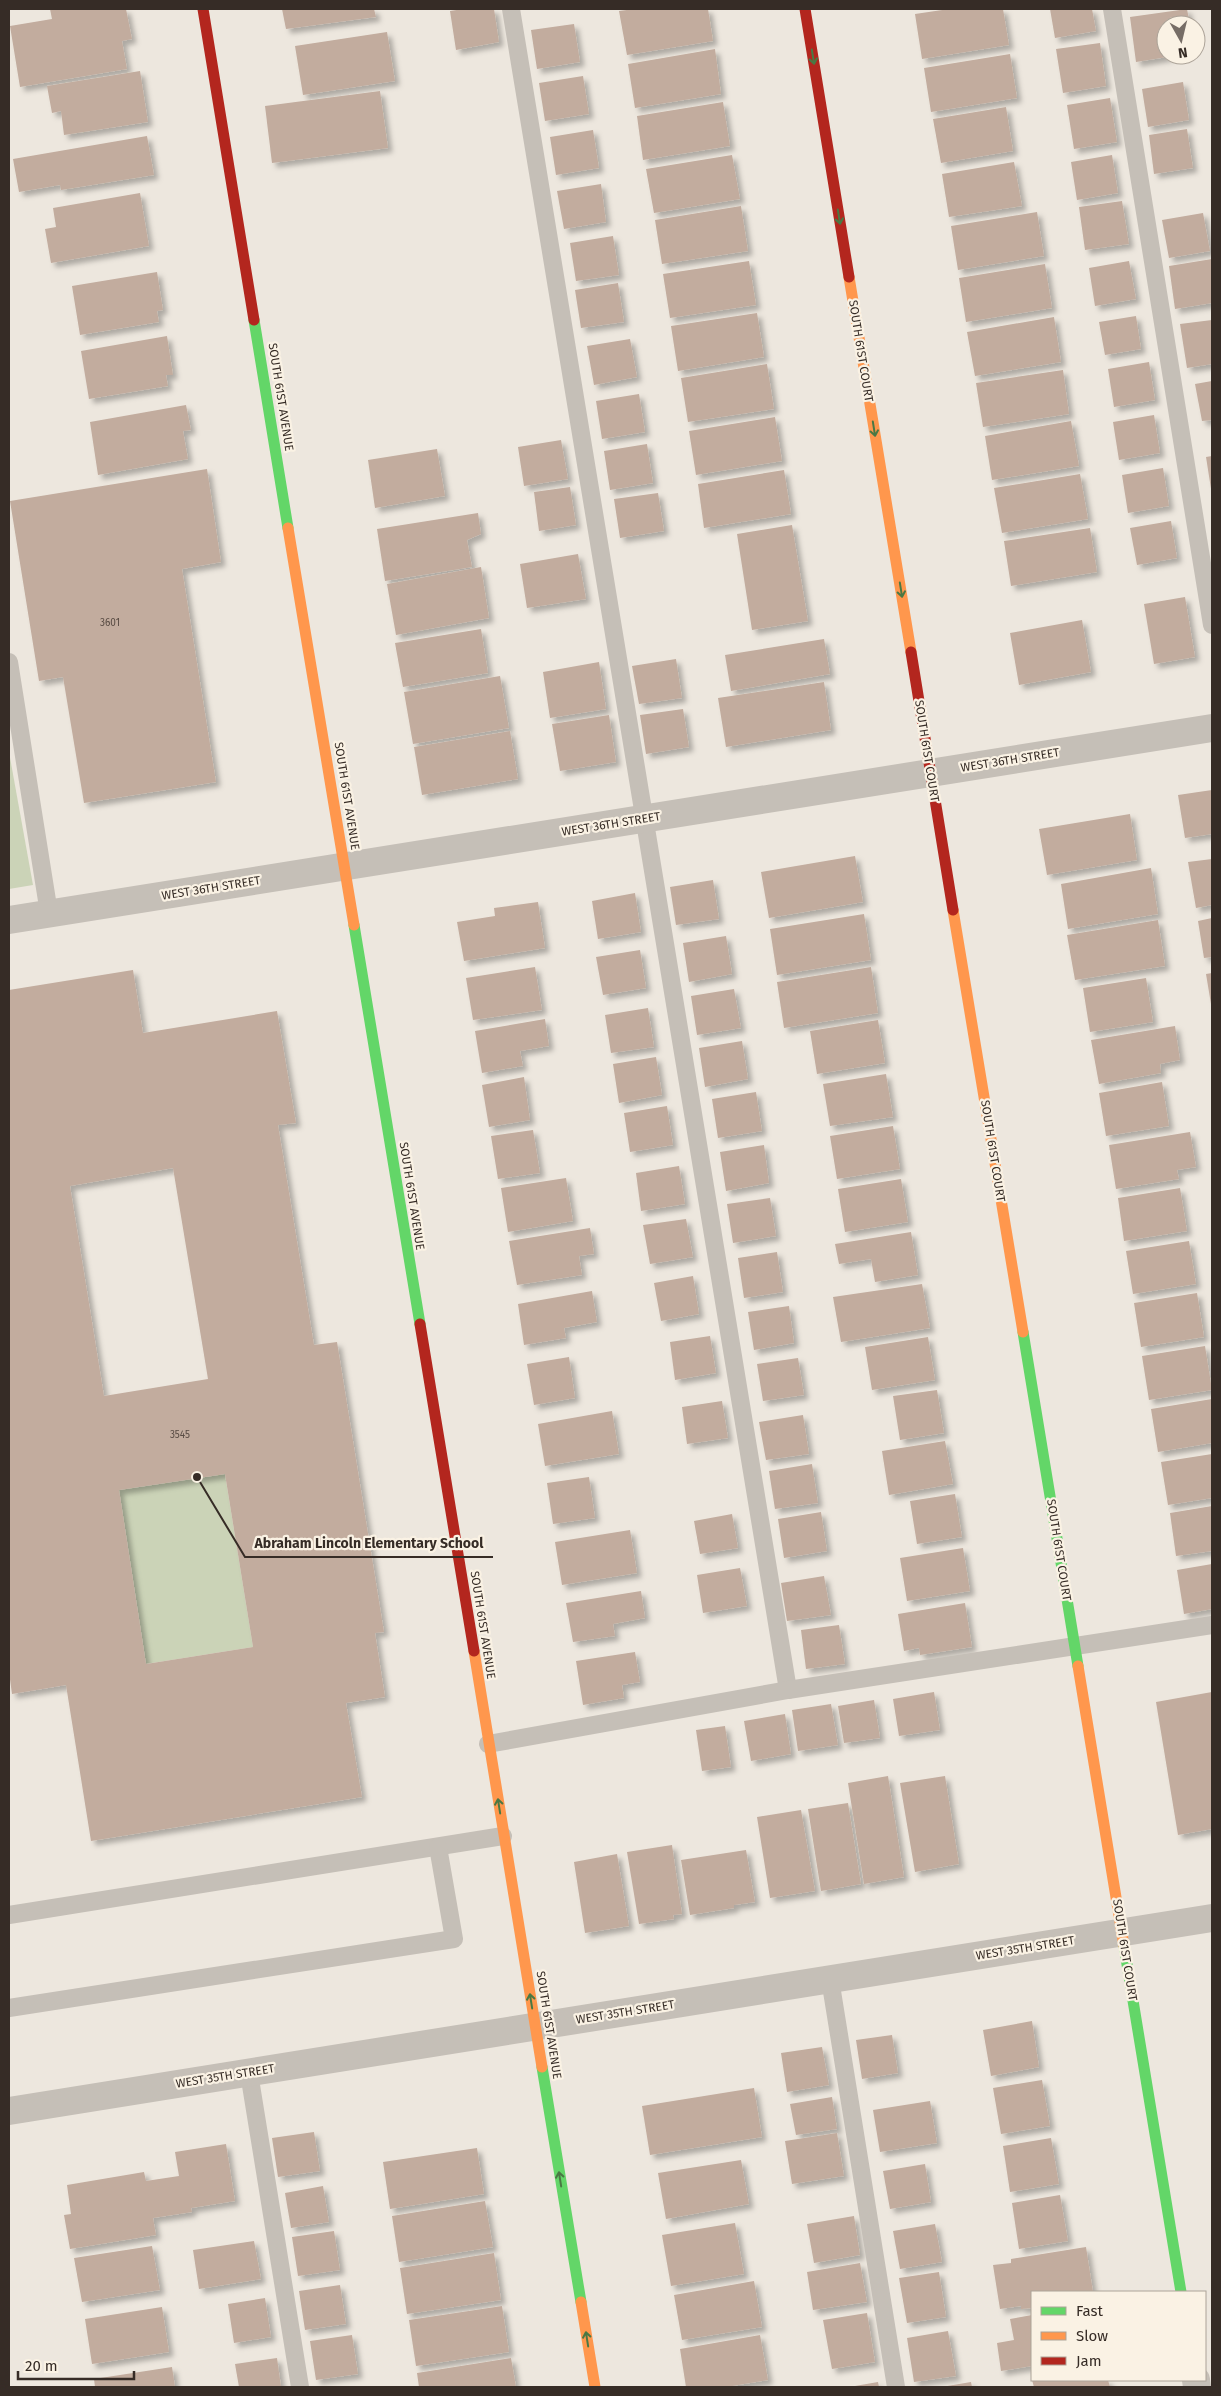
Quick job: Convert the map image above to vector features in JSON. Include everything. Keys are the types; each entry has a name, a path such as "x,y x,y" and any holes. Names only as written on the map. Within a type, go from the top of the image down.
{"street":[{"name":"SOUTH 61ST AVENUE","path":"203,9 594,2387"},
{"name":"SOUTH 61ST COURT","path":"805,9 1181,2291"},
{"name":"WEST 36TH STREET","path":"9,920 1212,728"},
{"name":"WEST 35TH STREET","path":"9,2111 1212,1918"}],"lane":[{"path":"511,9 788,1690"},
{"path":"1112,9 1212,625"},
{"path":"9,662 49,913"},
{"path":"488,1744 788,1690 1075,1648 1212,1625"},
{"path":"9,1915 504,1836"},
{"path":"9,2008 454,1939 438,1847"},
{"path":"830,1979 896,2387"},
{"path":"249,2073 300,2387"}],"green space":[{"path":"9,752 33,885 9,889"},
{"path":"225,1474 253,1647 146,1664 119,1490"}],"building":[{"path":"50,9 126,9 132,39 122,41 127,69 20,87 10,26 52,19"},
{"path":"282,9 374,9 376,17 286,29"},
{"path":"494,9 499,42 456,50 450,11"},
{"path":"634,9 708,9 713,41 627,55 619,11"},
{"path":"949,9 1003,9 1009,45 922,59 915,14"},
{"path":"1050,9 1092,9 1096,31 1055,38"},
{"path":"1187,9 1188,15 1156,15 1156,59 1136,62 1130,17"},
{"path":"574,24 580,62 537,69 531,30"},
{"path":"387,32 395,81 303,95 295,46"},
{"path":"1100,43 1106,86 1063,93 1056,49"},
{"path":"715,49 721,94 635,108 628,64"},
{"path":"1010,54 1017,98 931,112 924,68"},
{"path":"140,71 148,122 64,135 61,111 52,113 47,86"},
{"path":"583,76 589,114 545,121 539,83"},
{"path":"1183,82 1189,120 1148,127 1142,89"},
{"path":"380,91 388,148 272,163 265,106"},
{"path":"1110,98 1117,142 1074,149 1067,105"},
{"path":"723,102 730,146 643,160 637,116"},
{"path":"1006,107 1013,151 941,163 933,119"},
{"path":"1187,129 1193,168 1154,174 1149,135"},
{"path":"593,130 599,168 556,175 550,137"},
{"path":"147,136 154,175 61,190 60,185 19,192 13,159"},
{"path":"732,155 740,199 654,213 646,169"},
{"path":"1112,155 1118,193 1077,200 1071,162"},
{"path":"1014,162 1022,206 949,217 942,174"},
{"path":"601,184 606,222 564,229 557,191"},
{"path":"140,193 149,246 51,263 45,229 56,227 53,208"},
{"path":"1122,201 1129,244 1085,250 1079,207"},
{"path":"741,206 748,251 662,264 655,220"},
{"path":"1037,212 1044,256 958,270 951,226"},
{"path":"1203,213 1210,251 1169,258 1162,220"},
{"path":"613,236 619,275 576,281 570,243"},
{"path":"1212,259 1212,303 1175,309 1169,266"},
{"path":"749,261 756,305 670,318 663,274"},
{"path":"1129,261 1136,299 1095,306 1089,268"},
{"path":"1045,264 1052,308 966,322 959,278"},
{"path":"157,272 163,310 157,311 159,322 80,335 72,286"},
{"path":"618,283 624,322 581,328 575,290"},
{"path":"757,313 764,357 678,371 671,326"},
{"path":"1136,316 1141,349 1105,355 1099,322"},
{"path":"1054,317 1061,362 975,376 967,332"},
{"path":"1212,320 1212,364 1187,368 1180,324"},
{"path":"167,336 173,375 166,375 168,386 89,399 81,351"},
{"path":"630,339 637,377 594,385 587,346"},
{"path":"1149,362 1155,400 1114,407 1108,369"},
{"path":"767,364 774,409 688,422 681,378"},
{"path":"1063,370 1069,414 983,427 976,383"},
{"path":"1212,381 1212,420 1202,421 1195,384"},
{"path":"639,394 645,432 602,439 596,401"},
{"path":"186,405 191,430 183,431 188,459 98,475 90,422"},
{"path":"1154,415 1160,453 1119,460 1113,422"},
{"path":"775,417 782,461 696,475 689,431"},
{"path":"1071,421 1079,466 992,480 985,436"},
{"path":"561,440 568,479 524,486 518,447"},
{"path":"647,444 653,483 610,490 604,451"},
{"path":"437,449 445,496 375,508 368,460"},
{"path":"1212,456 1212,488 1211,489 1206,457"},
{"path":"1163,468 1169,506 1128,513 1122,475"},
{"path":"207,469 221,562 182,569 216,782 84,803 63,677 39,681 10,501"},
{"path":"784,470 791,514 704,528 698,484"},
{"path":"1080,474 1088,519 1002,533 994,488"},
{"path":"570,487 576,525 539,531 534,492"},
{"path":"658,493 664,531 620,538 614,499"},
{"path":"478,513 481,534 467,540 472,567 385,581 377,529"},
{"path":"1171,521 1177,558 1137,565 1130,528"},
{"path":"792,525 808,621 752,630 737,534"},
{"path":"1090,528 1097,572 1011,586 1004,541"},
{"path":"578,554 586,599 527,608 520,564"},
{"path":"481,567 489,618 396,635 387,584"},
{"path":"1185,597 1195,657 1154,664 1144,604"},
{"path":"1082,620 1091,672 1019,685 1010,633"},
{"path":"481,629 488,673 403,687 395,643"},
{"path":"824,639 830,674 731,691 725,655"},
{"path":"676,659 682,698 639,704 632,666"},
{"path":"599,662 606,709 550,718 543,672"},
{"path":"500,676 509,728 413,744 404,692"},
{"path":"824,682 831,730 726,747 718,698"},
{"path":"683,709 689,747 646,754 640,715"},
{"path":"609,715 616,762 560,771 552,724"},
{"path":"510,731 518,779 422,795 414,747"},
{"path":"1212,790 1212,834 1185,838 1178,795"},
{"path":"1130,814 1137,860 1047,875 1039,829"},
{"path":"855,856 863,902 769,918 761,872"},
{"path":"1212,859 1212,905 1196,908 1188,862"},
{"path":"1151,868 1158,914 1068,929 1061,884"},
{"path":"713,880 719,919 676,925 670,887"},
{"path":"635,893 641,932 598,939 592,901"},
{"path":"538,902 545,948 464,961 457,922 495,916 494,908"},
{"path":"864,914 871,960 777,975 770,929"},
{"path":"1212,918 1212,957 1204,958 1198,921"},
{"path":"1158,920 1165,966 1075,980 1067,935"},
{"path":"726,936 732,974 689,982 683,943"},
{"path":"640,950 646,988 603,995 596,957"},
{"path":"535,967 542,1010 473,1020 466,978"},
{"path":"871,967 878,1013 784,1028 777,982"},
{"path":"133,970 143,1033 277,1011 296,1123 278,1125 314,1345 337,1342 384,1632 375,1633 385,1697 346,1703 362,1797 91,1841 66,1685 12,1694 9,1672 9,990","holes":["173,1168 208,1379 104,1396 70,1186","225,1474 253,1647 146,1664 119,1490"]},
{"path":"1212,973 1212,1003 1211,1004 1206,974"},
{"path":"1146,978 1153,1022 1090,1032 1083,988"},
{"path":"734,989 741,1028 697,1035 691,996"},
{"path":"648,1008 654,1047 611,1053 605,1015"},
{"path":"545,1019 549,1046 520,1051 523,1066 482,1073 475,1031"},
{"path":"878,1020 885,1063 817,1074 810,1031"},
{"path":"1175,1026 1180,1060 1160,1064 1161,1073 1099,1084 1091,1040"},
{"path":"742,1041 748,1079 705,1087 699,1048"},
{"path":"656,1057 662,1095 619,1103 613,1064"},
{"path":"886,1074 893,1117 830,1126 823,1084"},
{"path":"524,1077 530,1120 489,1127 482,1085"},
{"path":"1162,1082 1169,1126 1106,1136 1099,1093"},
{"path":"756,1092 762,1131 718,1138 712,1099"},
{"path":"667,1106 673,1145 630,1152 624,1113"},
{"path":"893,1126 900,1169 837,1179 830,1136"},
{"path":"533,1130 540,1173 498,1179 491,1136"},
{"path":"1190,1132 1196,1167 1177,1170 1179,1179 1116,1189 1109,1145"},
{"path":"764,1145 769,1183 726,1191 720,1152"},
{"path":"679,1166 685,1204 641,1211 636,1173"},
{"path":"566,1178 573,1221 508,1232 501,1188"},
{"path":"901,1179 908,1222 845,1232 838,1189"},
{"path":"1180,1188 1187,1231 1124,1241 1118,1198"},
{"path":"770,1198 776,1236 733,1243 727,1204"},
{"path":"686,1219 693,1257 650,1264 643,1225"},
{"path":"590,1228 594,1254 579,1256 582,1275 517,1285 509,1241"},
{"path":"911,1232 918,1275 875,1282 871,1259 839,1264 835,1244"},
{"path":"1189,1241 1196,1284 1133,1294 1126,1251"},
{"path":"777,1252 783,1292 744,1298 738,1258"},
{"path":"693,1276 699,1314 661,1321 654,1283"},
{"path":"922,1284 930,1328 841,1342 833,1297"},
{"path":"592,1291 597,1322 564,1328 566,1338 524,1345 518,1304"},
{"path":"1197,1293 1204,1337 1141,1347 1134,1303"},
{"path":"789,1306 794,1343 754,1350 748,1312"},
{"path":"710,1336 716,1373 675,1380 670,1342"},
{"path":"928,1337 935,1380 872,1390 865,1347"},
{"path":"1205,1346 1212,1390 1149,1400 1142,1356"},
{"path":"569,1357 575,1398 534,1405 527,1364"},
{"path":"798,1358 804,1395 763,1401 757,1364"},
{"path":"937,1390 944,1433 900,1440 893,1396"},
{"path":"1212,1399 1212,1443 1158,1452 1151,1409"},
{"path":"722,1401 728,1438 687,1444 682,1407"},
{"path":"612,1411 619,1454 545,1466 538,1424"},
{"path":"803,1415 809,1454 766,1460 759,1422"},
{"path":"945,1441 953,1484 889,1495 882,1451"},
{"path":"1212,1454 1212,1498 1168,1505 1161,1462"},
{"path":"812,1464 818,1503 775,1509 769,1471"},
{"path":"589,1477 595,1518 553,1524 547,1483"},
{"path":"955,1494 962,1537 917,1544 910,1501"},
{"path":"1212,1506 1212,1551 1176,1556 1170,1513"},
{"path":"821,1512 827,1551 784,1558 778,1519"},
{"path":"732,1514 738,1548 700,1554 694,1521"},
{"path":"630,1530 637,1573 562,1585 555,1542"},
{"path":"963,1548 970,1591 907,1601 900,1558"},
{"path":"1212,1564 1212,1609 1184,1614 1177,1570"},
{"path":"740,1568 747,1606 703,1613 697,1575"},
{"path":"824,1576 831,1615 787,1621 781,1583"},
{"path":"641,1591 645,1618 613,1624 615,1636 573,1642 566,1603"},
{"path":"965,1603 972,1647 920,1655 919,1648 904,1651 898,1614"},
{"path":"839,1625 845,1664 806,1669 801,1630"},
{"path":"635,1652 640,1682 622,1685 624,1698 583,1705 576,1661"},
{"path":"934,1692 940,1730 899,1736 893,1699"},
{"path":"1212,1692 1212,1829 1178,1835 1156,1702"},
{"path":"874,1700 880,1738 844,1743 838,1706"},
{"path":"831,1704 838,1745 798,1751 792,1710"},
{"path":"785,1714 791,1754 751,1761 744,1721"},
{"path":"725,1726 731,1767 702,1771 696,1730"},
{"path":"888,1776 904,1877 864,1884 848,1783"},
{"path":"945,1776 959,1864 915,1872 900,1783"},
{"path":"848,1803 861,1884 821,1891 808,1809"},
{"path":"801,1810 815,1891 770,1898 757,1817"},
{"path":"672,1845 682,1914 673,1915 674,1919 639,1924 627,1852"},
{"path":"746,1850 755,1902 734,1905 734,1908 690,1915 681,1860"},
{"path":"617,1854 629,1926 585,1933 574,1862"},
{"path":"1032,2021 1039,2067 991,2076 983,2030"},
{"path":"892,2035 898,2073 862,2079 856,2040"},
{"path":"822,2047 829,2085 787,2092 781,2053"},
{"path":"1042,2080 1050,2126 1001,2134 993,2088"},
{"path":"754,2088 762,2137 650,2155 642,2106"},
{"path":"832,2097 837,2129 796,2135 790,2104"},
{"path":"930,2101 937,2143 880,2152 873,2110"},
{"path":"314,2132 320,2171 278,2177 272,2138"},
{"path":"837,2133 844,2176 792,2184 785,2141"},
{"path":"1051,2138 1059,2184 1010,2192 1003,2146"},
{"path":"226,2144 235,2201 191,2208 192,2212 153,2218 156,2235 70,2249 64,2215 71,2214 67,2185 144,2172 146,2181 179,2176 175,2152"},
{"path":"477,2148 484,2194 390,2209 383,2162"},
{"path":"741,2160 749,2204 666,2219 658,2173"},
{"path":"925,2164 931,2202 890,2209 883,2171"},
{"path":"323,2186 329,2222 291,2228 285,2193"},
{"path":"1060,2195 1068,2241 1019,2249 1012,2203"},
{"path":"485,2201 493,2247 399,2262 392,2216"},
{"path":"854,2216 860,2255 814,2263 807,2224"},
{"path":"735,2223 744,2274 671,2286 662,2235"},
{"path":"935,2224 942,2262 900,2269 893,2231"},
{"path":"334,2231 340,2270 298,2276 292,2237"},
{"path":"254,2241 261,2279 199,2289 193,2250"},
{"path":"152,2246 160,2290 82,2302 74,2258"},
{"path":"1086,2247 1093,2291 1031,2291 1031,2308 1021,2309 1021,2306 1000,2309 993,2265 1011,2263 1011,2259"},
{"path":"494,2253 501,2300 407,2314 400,2268"},
{"path":"860,2263 867,2302 813,2310 807,2272"},
{"path":"939,2272 946,2317 907,2323 899,2278"},
{"path":"754,2281 762,2327 682,2340 674,2295"},
{"path":"340,2285 346,2324 305,2330 299,2291"},
{"path":"265,2298 271,2337 234,2343 228,2304"},
{"path":"502,2306 509,2352 416,2366 409,2320"},
{"path":"162,2307 169,2352 92,2364 85,2319"},
{"path":"867,2313 875,2362 832,2369 823,2320"},
{"path":"1031,2315 1031,2366 1001,2371 997,2343 1014,2340 1010,2319"},
{"path":"948,2331 956,2376 914,2382 907,2338"},
{"path":"352,2335 358,2374 316,2380 310,2341"},
{"path":"760,2335 768,2380 726,2387 686,2387 680,2349"},
{"path":"277,2358 281,2387 239,2387 235,2364"},
{"path":"511,2358 516,2387 419,2387 417,2373"},
{"path":"172,2367 175,2387 95,2387 94,2379"},
{"path":"1032,2381 1108,2381 1110,2387 1034,2387"},
{"path":"878,2382 879,2387 855,2387 855,2386"},
{"path":"971,2382 972,2387 947,2386"}],"traffic: fast":[{"path":"254,320 288,528"},
{"path":"354,925 420,1324"},
{"path":"1023,1332 1078,1666"},
{"path":"1124,1946 1181,2291"},
{"path":"542,2067 581,2302"}],"traffic: slow":[{"path":"849,277 911,652"},
{"path":"288,528 354,925"},
{"path":"953,910 1023,1332"},
{"path":"474,1651 542,2067"},
{"path":"1078,1666 1124,1946"},
{"path":"581,2302 595,2387"}],"traffic: jam":[{"path":"203,9 254,320"},
{"path":"805,9 849,277"},
{"path":"911,652 953,910"},
{"path":"420,1324 474,1651"}],"place":[{"name":"Abraham Lincoln Elementary School","path":"197,1477"}]}
